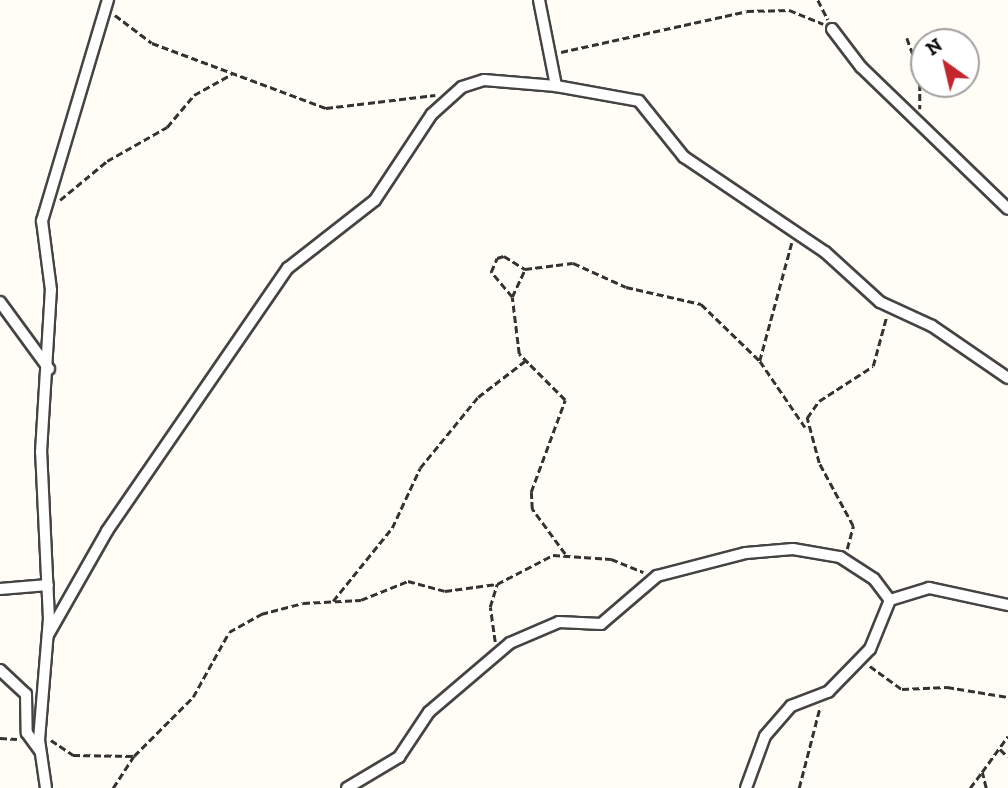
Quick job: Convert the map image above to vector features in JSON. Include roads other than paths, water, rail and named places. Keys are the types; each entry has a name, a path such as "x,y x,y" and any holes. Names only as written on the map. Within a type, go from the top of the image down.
{"street":[{"path":"539,0 547,53 556,86"},
{"path":"46,788 40,751 48,635 41,452 49,369 44,207 107,3"},
{"path":"832,29 920,126 1008,209"},
{"path":"48,635 107,531 288,268 375,201 432,114 462,87 493,80 556,86 639,101 684,157 825,253 880,302 943,332 1008,377"},
{"path":"0,302 49,369"},
{"path":"349,787 399,757 429,712 514,641 559,622 601,624 657,576 772,550 840,557 874,579 890,600"},
{"path":"0,589 48,585"},
{"path":"890,600 929,589 1008,605"},
{"path":"746,788 765,736 779,718 802,700 822,697 870,649 890,600"},
{"path":"0,670 26,694 30,740 40,751"},
{"path":"349,787 370,788"}]}
